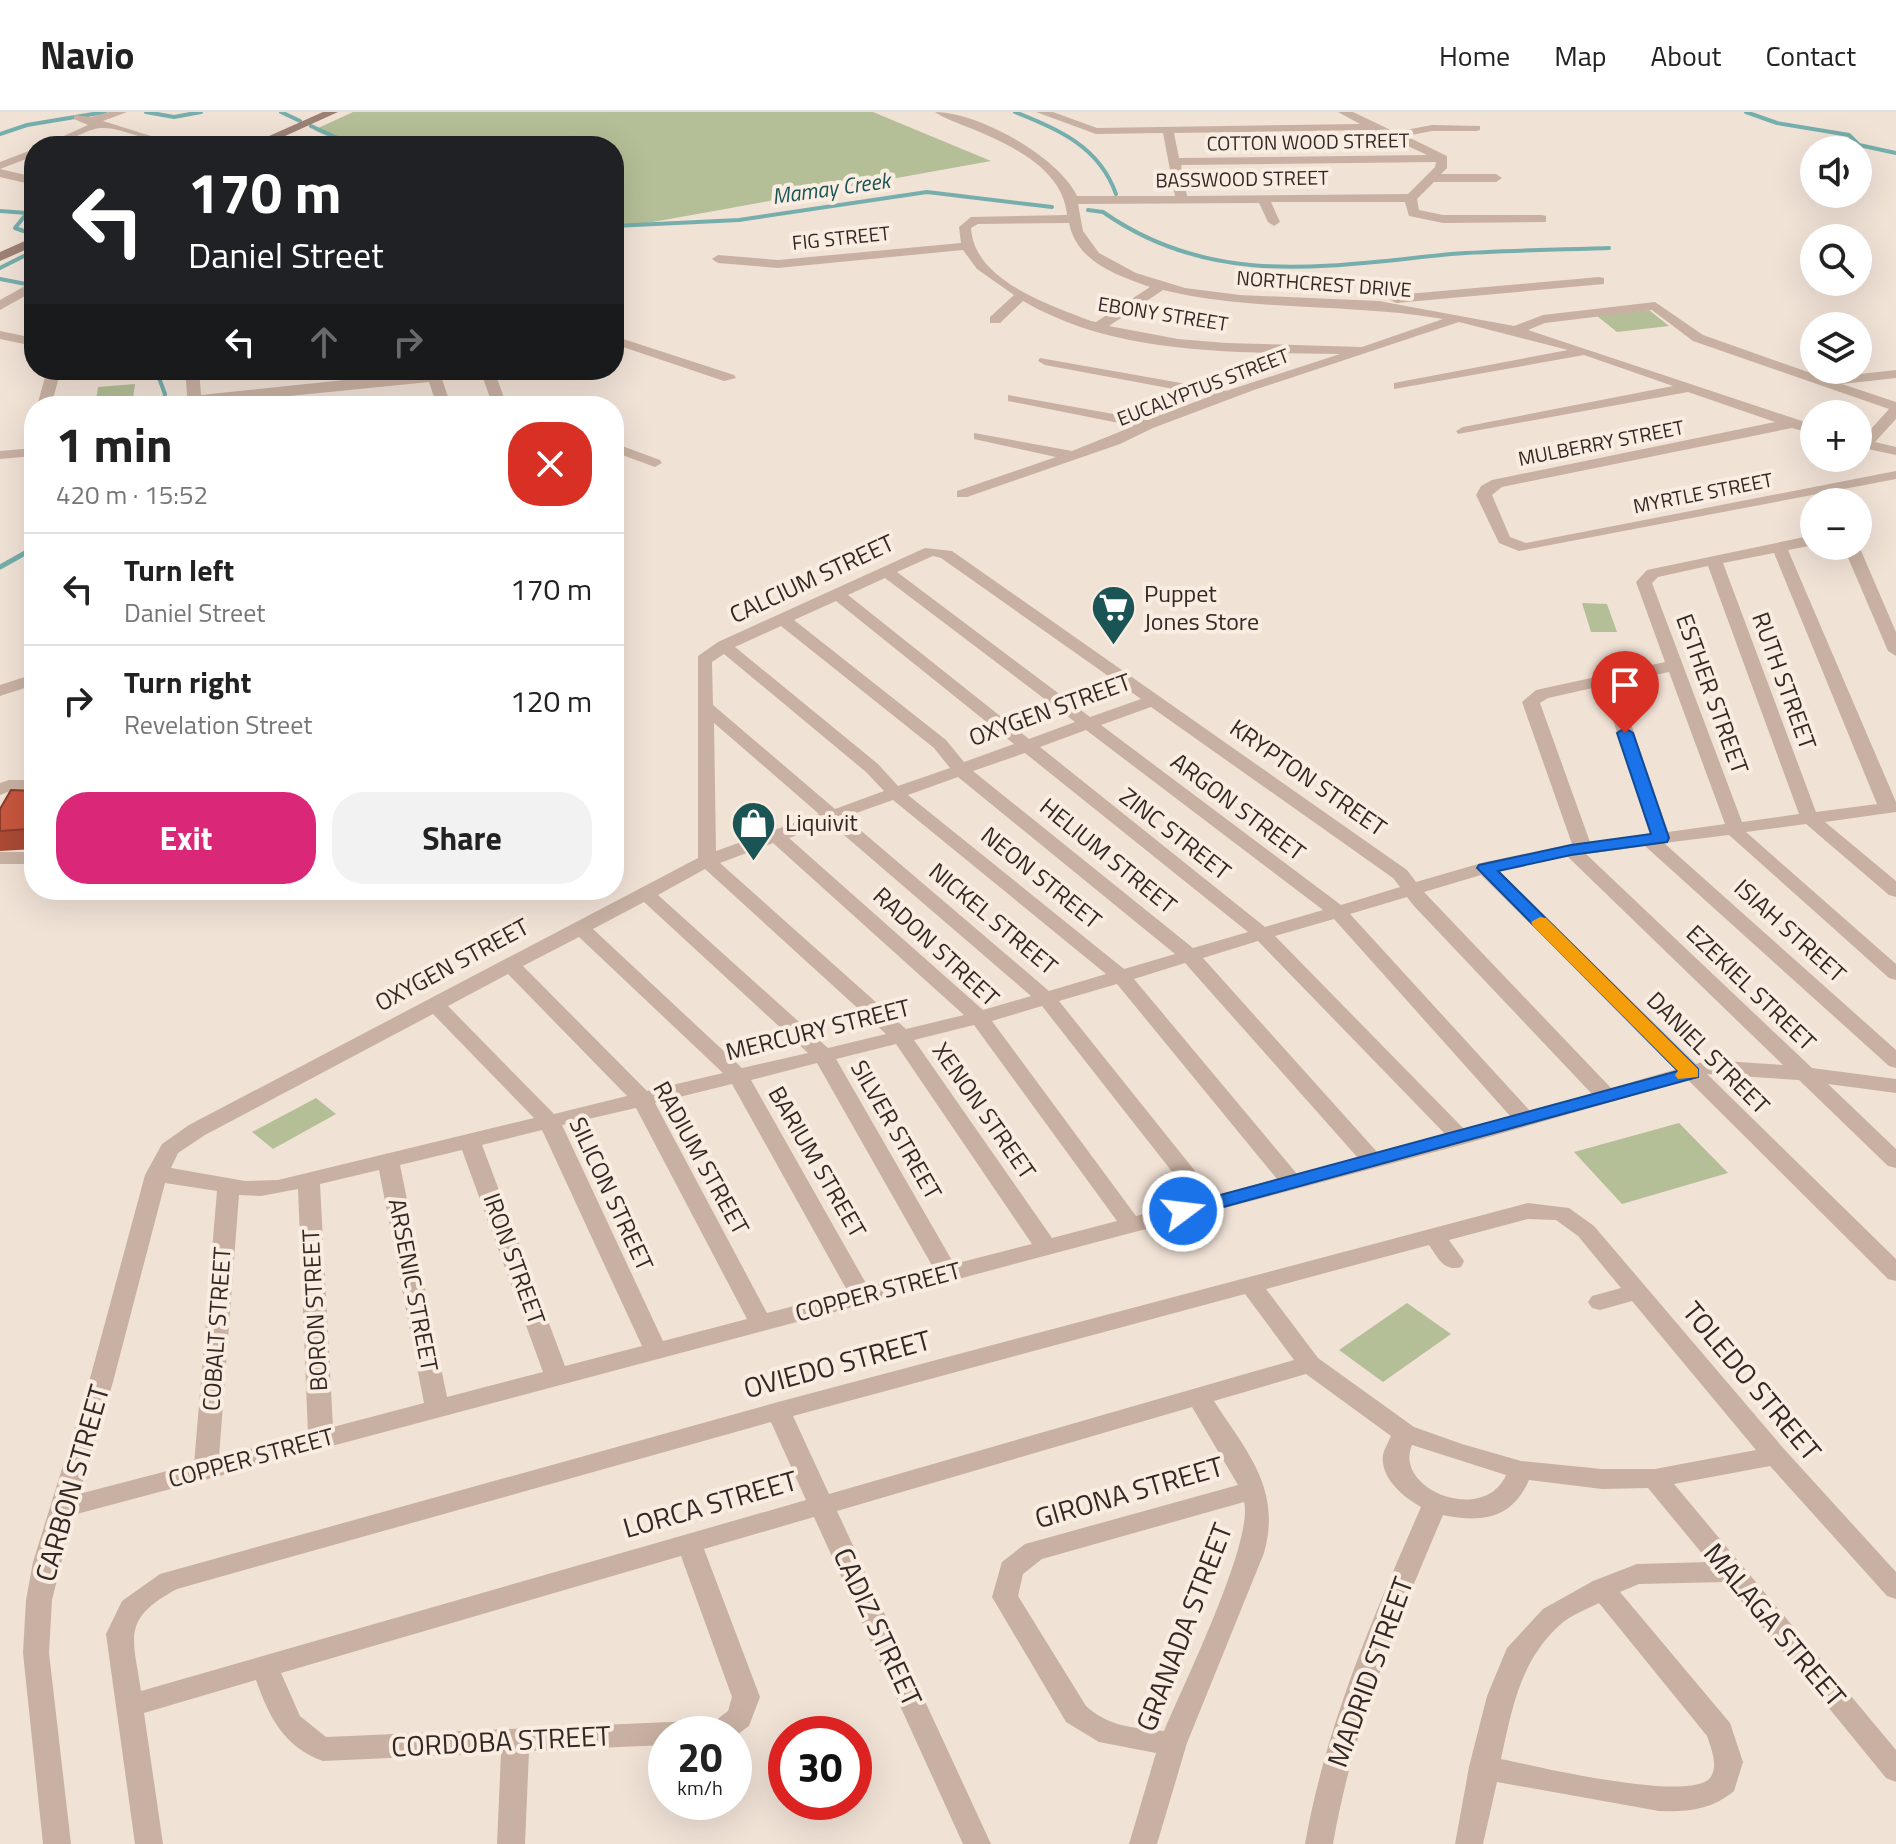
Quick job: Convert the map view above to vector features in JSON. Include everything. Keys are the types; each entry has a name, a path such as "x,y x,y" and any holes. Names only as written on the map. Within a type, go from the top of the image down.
{"main road":[{"path":"276,136 332,112"},
{"path":"0,257 24,246"}],"street":[{"path":"63,136 86,121 121,112"},
{"path":"941,112 995,136 1032,158 1052,172 1073,200"},
{"path":"1042,112 1065,123 1096,131 1377,127"},
{"path":"1344,112 1443,158 1441,168 1411,198 1413,213 1434,219 1542,219"},
{"path":"86,121 139,136"},
{"path":"1395,135 1445,126 1476,128"},
{"path":"1168,131 1182,200"},
{"path":"0,166 24,156"},
{"name":"COTTON WOOD STREET","path":"1174,162 1443,158"},
{"path":"0,173 24,184"},
{"path":"1429,178 1496,178"},
{"name":"BASSWOOD STREET","path":"1073,200 1411,198"},
{"path":"1263,199 1274,222"},
{"name":"NORTHCREST DRIVE","path":"1073,200 1073,219 1089,253 1098,261 1160,286 1196,294 1262,301 1354,303 1458,317 1589,350 1800,425"},
{"path":"967,246 965,227 975,220 1073,219"},
{"name":"FIG STREET","path":"718,259 778,264 967,246"},
{"name":"EBONY STREET","path":"967,246 986,272 1021,296 1066,317 1100,326 1188,343 1366,351"},
{"path":"1354,303 1599,281"},
{"path":"0,283 24,288"},
{"path":"1100,326 1160,286"},
{"path":"0,306 24,293"},
{"path":"995,320 1021,296"},
{"path":"1515,330 1556,317 1655,306 1698,338 1800,374"},
{"name":"EUCALYPTUS STREET","path":"962,494 1074,456 1227,395 1366,351 1458,317"},
{"path":"0,335 24,340"},
{"path":"624,343 729,378"},
{"path":"1399,386 1589,350"},
{"path":"1045,361 1227,395"},
{"path":"1872,374 1893,371"},
{"path":"252,396 384,380"},
{"path":"1827,384 1896,408 1872,433"},
{"path":"1463,431 1694,387"},
{"path":"1013,398 1148,425"},
{"name":"MULBERRY STREET","path":"1517,547 1504,540 1487,503 1484,495 1489,486 1793,423"},
{"path":"979,436 1074,456"},
{"path":"1872,446 1896,451"},
{"path":"0,455 24,451"},
{"path":"624,451 655,463"},
{"name":"MYRTLE STREET","path":"1517,547 1896,475"},
{"path":"1714,560 1800,543"},
{"path":"1779,547 1892,807"},
{"name":"CALCIUM STREET","path":"717,650 836,593 936,551"},
{"name":"KRYPTON STREET","path":"936,551 946,554 1400,874 1421,902 1607,1097"},
{"name":"ESTHER STREET","path":"1714,560 1646,577 1644,582 1736,828"},
{"name":"RUTH STREET","path":"1714,560 1809,818"},
{"path":"1857,560 1896,651"},
{"name":"ARGON STREET","path":"885,571 1337,911 1526,1120"},
{"name":"ZINC STREET","path":"836,593 1261,933 1461,1138"},
{"name":"HELIUM STREET","path":"783,619 940,744 961,770 1189,955 1373,1161"},
{"path":"707,861 703,667 717,650"},
{"name":"NEON STREET","path":"717,650 872,768 895,793 1121,976 1292,1183"},
{"path":"1577,849 1532,706 1533,699 1676,665"},
{"path":"1608,680 1655,839"},
{"path":"0,691 24,683"},
{"name":"OXYGEN STREET","path":"156,1175 170,1149 197,1130 707,861 1154,700"},
{"name":"NICKEL STREET","path":"706,708 1047,999 1210,1204"},
{"path":"0,790 9,785 24,785"},
{"name":"MERCURY STREET","path":"156,1175 189,1176 228,1188 256,1191 309,1180 979,1018 1485,868 1577,849 1892,807"},
{"path":"1809,818 1896,891"},
{"path":"1736,828 1744,843 1896,974"},
{"name":"RADON STREET","path":"776,836 979,1018 1131,1225"},
{"name":"ISIAH STREET","path":"1655,839 1896,1061"},
{"name":"EZEKIEL STREET","path":"1577,849 1802,1074 1896,1161"},
{"path":"0,858 24,858"},
{"name":"XENON STREET","path":"707,861 901,1036 1047,1248"},
{"name":"DANIEL STREET","path":"1485,868 1896,1273"},
{"name":"SILVER STREET","path":"645,893 823,1055 948,1274"},
{"name":"BARIUM STREET","path":"580,927 738,1076 862,1296"},
{"name":"RADIUM STREET","path":"510,964 642,1099 761,1323"},
{"name":"SILICON STREET","path":"434,1003 549,1121 656,1351"},
{"name":"COPPER STREET","path":"63,1508 1461,1138 1719,1066 1896,1086"},
{"name":"IRON STREET","path":"470,1141 557,1377"},
{"name":"ARSENIC STREET","path":"388,1161 437,1409"},
{"name":"CARBON STREET","path":"57,1844 36,1653 44,1575 101,1382 156,1175"},
{"name":"BORON STREET","path":"309,1180 321,1439"},
{"name":"COBALT STREET","path":"206,1470 228,1188"},
{"name":"OVIEDO STREET","path":"129,1706 119,1634 126,1614 136,1602 169,1581 778,1411 1434,1235 1528,1211 1561,1213"},
{"name":"TOLEDO STREET","path":"1561,1213 1586,1231 1775,1456 1896,1589"},
{"path":"1434,1235 1453,1261"},
{"path":"1250,1284 1310,1364 1405,1433 1456,1452 1521,1470 1602,1479 1655,1478 1775,1456"},
{"path":"1600,1302 1637,1291"},
{"name":"LORCA STREET","path":"129,1706 1310,1364"},
{"name":"GRANADA STREET","path":"1143,1844 1173,1743 1251,1553 1258,1511 1253,1490 1198,1396"},
{"name":"CADIZ STREET","path":"778,1411 977,1844"},
{"path":"1405,1433 1396,1448 1400,1475 1414,1491 1435,1504 1465,1510 1494,1505 1514,1490 1521,1470"},
{"name":"MALAGA STREET","path":"1655,1478 1896,1770"},
{"name":"GIRONA STREET","path":"1173,1743 1122,1738 1090,1729 1083,1722 1005,1597 1011,1569 1034,1551 1253,1490"},
{"name":"MADRID STREET","path":"1319,1844 1336,1761 1360,1689 1392,1602 1435,1504"},
{"name":"CORDOBA STREET","path":"265,1666 296,1736 323,1749 721,1731 739,1718 746,1697 689,1543"},
{"path":"1469,1844 1483,1767 1501,1696 1517,1656 1552,1616 1602,1588 1637,1574 1730,1572"},
{"path":"1483,1767 1660,1802 1701,1798 1718,1790 1728,1774 1731,1757 1720,1731 1602,1588"},
{"path":"129,1706 149,1844"},
{"path":"511,1844 516,1741"}],"green space":[{"path":"353,112 873,112 991,161 624,227 624,136 327,136 314,130"},
{"path":"1649,310 1669,326 1617,332 1597,316"},
{"path":"135,384 133,396 97,396 98,387"},
{"path":"1582,603 1607,604 1617,632 1591,632"},
{"path":"316,1098 336,1114 273,1149 252,1132"},
{"path":"1679,1123 1728,1173 1622,1204 1574,1152"},
{"path":"1407,1303 1451,1334 1383,1382 1339,1350"}],"building":[{"path":"11,790 24,791 24,829 0,831 0,809"}],"waterway":[{"name":"Mamay Creek","path":"0,134 27,125 105,112"},
{"name":"Mamay Creek","path":"146,112 174,117 201,112"},
{"name":"Mamay Creek","path":"281,112 300,121"},
{"path":"1015,112 1076,142 1099,163 1116,194"},
{"path":"1746,112 1777,123 1849,135 1859,145 1896,153"},
{"name":"Mamay Creek","path":"311,126 333,136"},
{"name":"Mamay Creek","path":"624,226 739,220 927,192 1052,207"},
{"path":"1088,210 1103,212 1144,236 1186,253 1229,262 1272,266 1609,248"},
{"path":"0,211 24,213"},
{"path":"24,217 15,228 24,231"},
{"path":"0,268 24,256"},
{"path":"0,279 24,284"},
{"path":"160,380 165,396"},
{"path":"0,567 24,554"}],"slow traffic":[{"path":"1540,922 1691,1073 1685,1075"}],"place":[{"name":"Puppet Jones Store","path":"1113,647"},
{"name":"Liquivit","path":"754,862"}],"route":[{"path":"1183,1211 1483,1132 1691,1073 1485,868 1571,850 1661,838 1625,733"}]}
